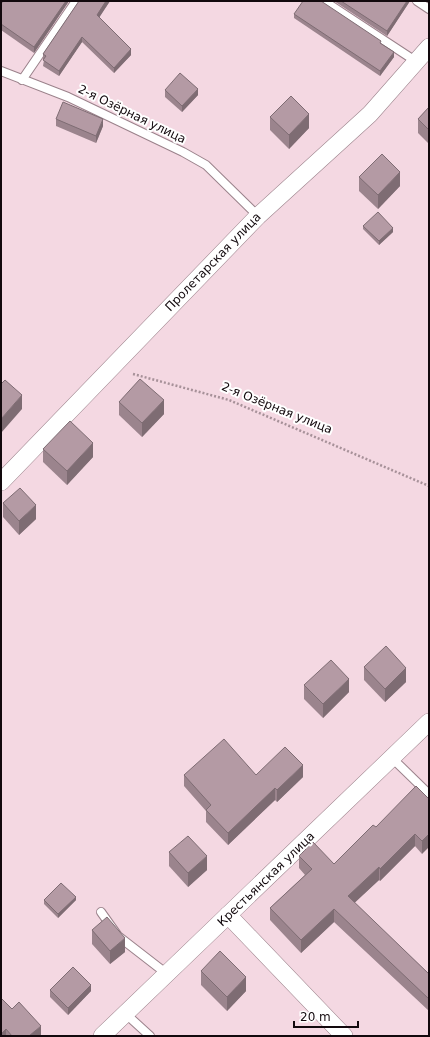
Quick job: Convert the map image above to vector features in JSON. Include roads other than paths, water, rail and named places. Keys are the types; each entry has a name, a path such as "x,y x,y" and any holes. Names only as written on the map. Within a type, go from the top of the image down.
{"street":[{"name":"Пролетарская улица","path":"1,482 258,216 370,114 429,47"},
{"name":"Крестьянская улица","path":"102,1036 429,722"},
{"path":"228,915 344,1036"}],"lane":[{"path":"22,80 76,1"},
{"path":"324,1 417,62"},
{"path":"417,1 429,9"},
{"name":"2-я Озёрная улица","path":"1,71 68,97 183,152 206,165 258,216"},
{"path":"392,758 429,794"},
{"path":"101,912 118,936 167,974"},
{"path":"126,1014 150,1036"}]}
